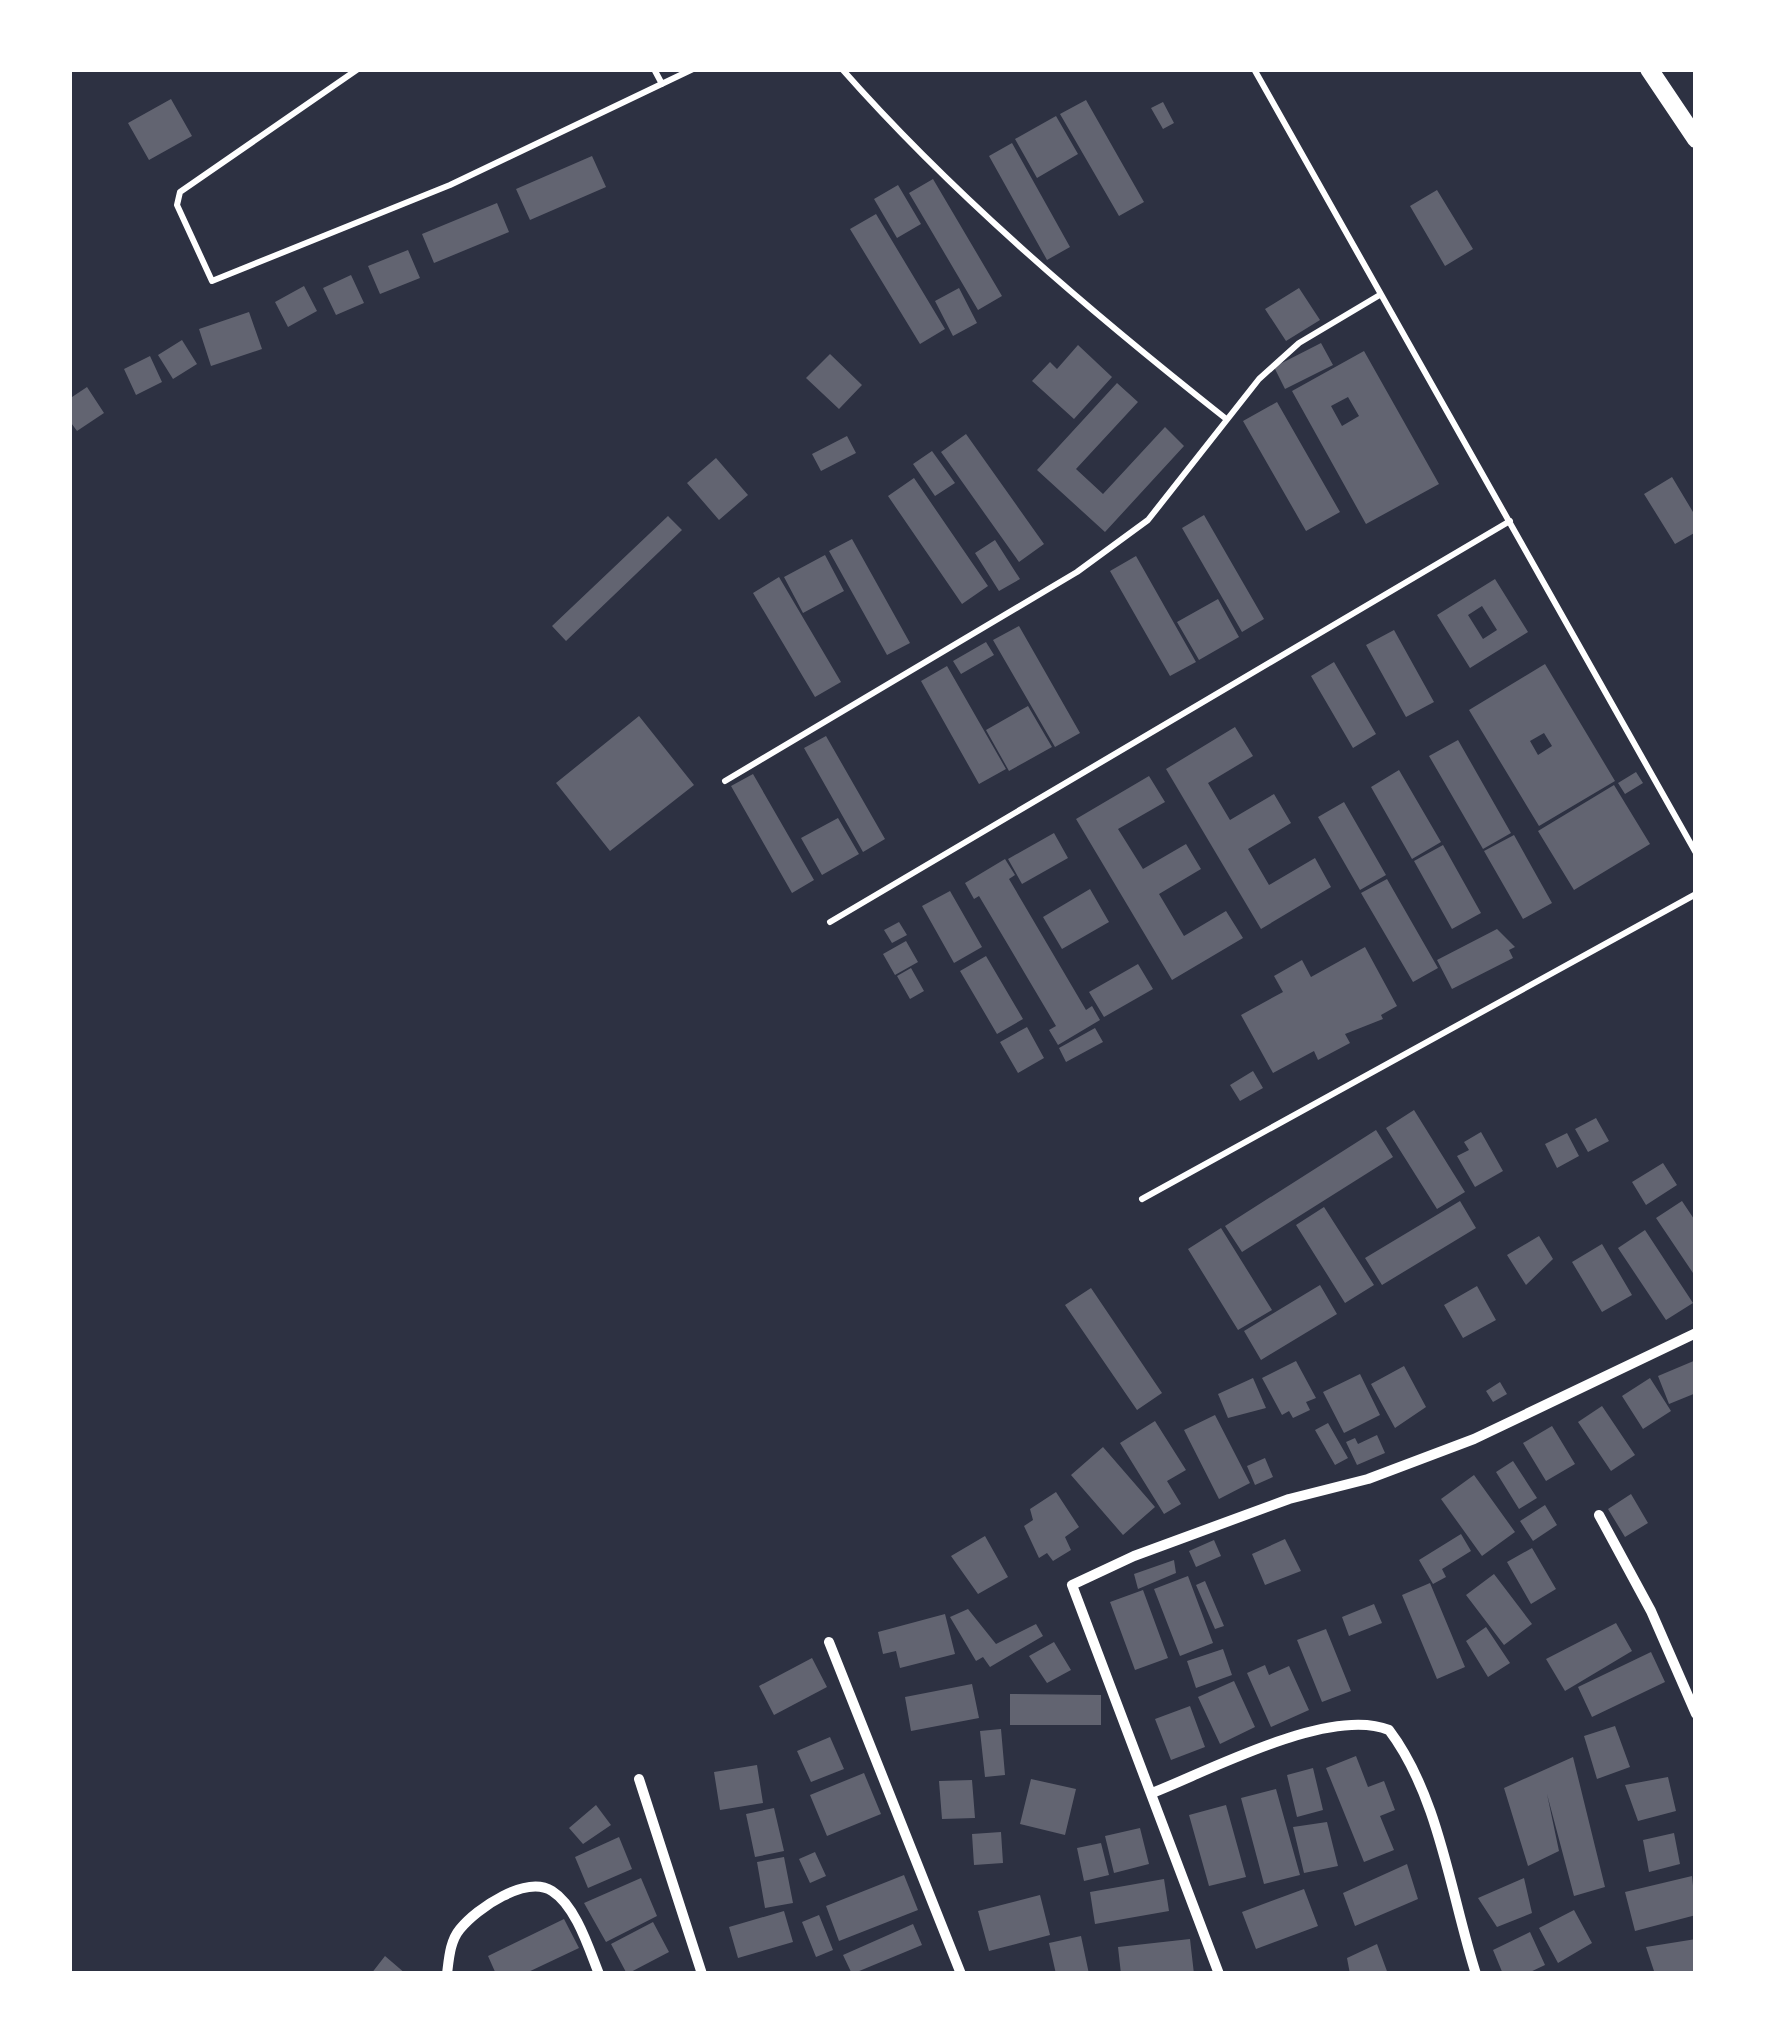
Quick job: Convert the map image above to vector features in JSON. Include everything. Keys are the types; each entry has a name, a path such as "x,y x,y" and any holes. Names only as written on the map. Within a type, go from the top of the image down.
{"highway":[{"path":"1648,69 1696,139"}],"street":[{"path":"1219,1974 1071,1594 1078,1579 1289,1499 1368,1479 1474,1439 1696,1333"},
{"path":"1599,1515 1651,1611 1696,1714"},
{"path":"829,1642 961,1974"},
{"path":"1152,1793 1319,1730 1351,1722 1389,1730 1417,1784 1476,1974"},
{"path":"639,1779 702,1974"},
{"path":"448,1974 452,1944 460,1928 491,1904 539,1886 555,1892 572,1915 599,1974"}],"lane":[{"path":"358,69 180,192 177,205 209,279 450,184 693,69"},
{"path":"654,69 662,84"},
{"path":"842,69 879,111 1101,317 1225,418"},
{"path":"1254,69 1696,853"},
{"path":"725,781 1077,572 1148,520 1225,418 1299,343 1378,296"},
{"path":"830,922 1510,521"},
{"path":"1142,1199 1696,894"}],"building":[{"path":"171,99 192,136 149,160 128,123"},
{"path":"1086,100 1144,202 1119,216 1060,114"},
{"path":"1163,102 1174,123 1163,129 1151,108"},
{"path":"1056,116 1078,154 1037,178 1015,139"},
{"path":"1012,143 1070,247 1047,260 989,156"},
{"path":"592,156 606,187 530,220 516,189"},
{"path":"933,179 1002,296 978,310 909,193"},
{"path":"898,185 921,224 897,238 874,199"},
{"path":"1437,190 1473,249 1445,266 1410,206"},
{"path":"497,203 509,232 434,263 422,234"},
{"path":"876,214 945,329 920,344 850,229"},
{"path":"408,250 420,278 380,294 368,266"},
{"path":"351,275 364,303 336,315 323,288"},
{"path":"304,286 317,311 288,327 275,302"},
{"path":"959,288 977,323 953,336 935,301"},
{"path":"1299,288 1320,320 1286,341 1265,309"},
{"path":"249,312 262,349 211,366 199,329"},
{"path":"182,340 197,364 173,379 158,355"},
{"path":"1321,343 1333,365 1285,389 1274,367"},
{"path":"1078,345 1112,377 1074,419 1032,381 1050,362 1057,369"},
{"path":"1364,351 1439,484 1366,524 1292,391","holes":["1348,397 1359,416 1342,426 1331,406"]},
{"path":"830,354 862,385 839,409 806,378"},
{"path":"150,356 162,382 136,395 124,369"},
{"path":"1117,383 1138,402 1076,469 1103,494 1165,427 1184,446 1105,532 1037,470"},
{"path":"87,387 104,413 77,431 69,420 69,399"},
{"path":"1277,402 1340,512 1306,531 1243,421"},
{"path":"966,434 1044,544 1019,562 941,452"},
{"path":"847,436 856,453 821,471 812,454"},
{"path":"932,451 955,483 935,496 913,464"},
{"path":"716,458 748,495 719,520 687,483"},
{"path":"1672,477 1696,517 1696,532 1675,544 1644,494"},
{"path":"914,478 988,586 962,604 888,496"},
{"path":"1204,515 1264,619 1242,632 1182,528"},
{"path":"668,516 682,530 566,641 552,626"},
{"path":"852,539 910,643 887,655 829,551"},
{"path":"995,540 1020,579 999,591 975,553"},
{"path":"825,555 844,591 803,613 784,577"},
{"path":"1136,556 1196,662 1170,676 1110,571"},
{"path":"779,577 841,682 815,697 753,593"},
{"path":"1495,579 1528,632 1470,668 1437,615","holes":["1482,606 1497,630 1483,639 1468,615"]},
{"path":"1218,599 1239,637 1199,660 1177,622"},
{"path":"1019,626 1080,733 1055,747 993,640"},
{"path":"1394,630 1434,702 1406,717 1366,645"},
{"path":"986,642 994,655 961,674 953,661"},
{"path":"1334,662 1376,734 1353,748 1311,676"},
{"path":"1545,664 1615,781 1539,826 1469,710","holes":["1544,733 1552,746 1538,755 1530,741"]},
{"path":"947,666 1006,769 979,784 921,681"},
{"path":"1028,706 1052,747 1009,771 986,730"},
{"path":"639,716 694,785 610,851 556,783"},
{"path":"1235,727 1253,756 1208,783 1230,820 1274,794 1291,823 1248,849 1269,885 1315,858 1331,887 1261,929 1166,769"},
{"path":"826,736 885,839 863,852 804,748"},
{"path":"1458,740 1511,833 1483,849 1429,756"},
{"path":"1399,770 1441,842 1412,859 1371,787"},
{"path":"1636,772 1643,783 1625,794 1618,783"},
{"path":"753,774 814,880 792,893 731,786"},
{"path":"1149,776 1165,802 1118,829 1143,869 1186,844 1201,869 1159,894 1184,936 1226,911 1243,938 1172,980 1076,819"},
{"path":"1614,785 1650,844 1574,890 1538,831"},
{"path":"1344,802 1386,875 1360,890 1318,817"},
{"path":"838,818 859,854 822,875 801,838"},
{"path":"1054,833 1068,858 1022,884 1008,859"},
{"path":"1514,835 1552,903 1523,919 1484,851"},
{"path":"1443,845 1481,913 1452,929 1414,861"},
{"path":"1005,859 1015,875 1009,879 1086,1010 1092,1006 1100,1020 1058,1045 1049,1030 1056,1026 979,896 974,899 965,883"},
{"path":"1387,879 1438,968 1413,982 1361,893"},
{"path":"1090,889 1109,922 1062,949 1043,917"},
{"path":"950,891 982,947 954,963 922,906"},
{"path":"899,922 907,935 892,943 884,930"},
{"path":"1497,929 1515,947 1509,950 1513,958 1452,989 1437,960"},
{"path":"906,941 918,962 895,975 883,954"},
{"path":"1365,947 1397,1006 1381,1015 1383,1019 1345,1034 1350,1043 1318,1060 1314,1051 1273,1073 1241,1015 1283,992 1274,976 1302,960 1311,977"},
{"path":"986,956 1023,1019 997,1034 960,971"},
{"path":"1138,964 1153,989 1104,1017 1089,992"},
{"path":"911,968 924,991 910,999 897,976"},
{"path":"1027,1027 1044,1058 1018,1073 1000,1042"},
{"path":"1095,1028 1103,1042 1066,1062 1059,1048"},
{"path":"1253,1071 1263,1088 1240,1101 1230,1085"},
{"path":"1414,1110 1465,1192 1437,1209 1386,1128"},
{"path":"1596,1118 1609,1141 1588,1152 1575,1129"},
{"path":"1376,1130 1393,1157 1242,1252 1225,1226"},
{"path":"1481,1132 1503,1171 1475,1187 1457,1156 1469,1150 1464,1142"},
{"path":"1567,1133 1579,1156 1557,1168 1545,1144"},
{"path":"1663,1163 1677,1185 1646,1205 1632,1182"},
{"path":"1460,1201 1476,1228 1382,1285 1365,1258"},
{"path":"1682,1201 1696,1222 1693,1273 1656,1218"},
{"path":"1324,1207 1374,1285 1345,1303 1296,1225"},
{"path":"1221,1228 1272,1310 1238,1330 1188,1249"},
{"path":"1645,1230 1693,1303 1666,1320 1618,1248"},
{"path":"1539,1236 1553,1259 1526,1285 1507,1255"},
{"path":"1602,1244 1632,1295 1602,1312 1572,1262"},
{"path":"1320,1285 1337,1314 1261,1360 1244,1331"},
{"path":"1477,1286 1496,1320 1463,1338 1444,1305"},
{"path":"1091,1288 1162,1393 1137,1410 1065,1305"},
{"path":"1696,1360 1696,1393 1669,1404 1658,1376"},
{"path":"1296,1361 1316,1398 1306,1402 1310,1410 1293,1418 1289,1411 1282,1415 1262,1378"},
{"path":"1404,1366 1426,1407 1395,1428 1371,1384"},
{"path":"1360,1374 1380,1415 1344,1433 1323,1392"},
{"path":"1253,1378 1266,1408 1228,1418 1218,1394"},
{"path":"1650,1378 1671,1411 1643,1429 1622,1396"},
{"path":"1500,1382 1507,1394 1493,1402 1486,1391"},
{"path":"1602,1406 1635,1455 1611,1471 1578,1422"},
{"path":"1215,1415 1250,1483 1219,1499 1184,1430"},
{"path":"1155,1421 1186,1470 1167,1481 1181,1504 1164,1514 1120,1443"},
{"path":"1328,1423 1348,1458 1335,1465 1315,1430"},
{"path":"1552,1426 1575,1464 1546,1481 1523,1443"},
{"path":"1377,1435 1385,1453 1357,1465 1346,1442 1355,1438 1358,1444"},
{"path":"1103,1447 1155,1507 1123,1535 1071,1475"},
{"path":"1265,1458 1273,1477 1255,1485 1247,1466"},
{"path":"1513,1461 1537,1498 1519,1509 1496,1472"},
{"path":"1474,1475 1515,1532 1482,1556 1441,1499"},
{"path":"1056,1492 1079,1527 1065,1537 1071,1550 1053,1561 1047,1553 1039,1558 1024,1526 1033,1520 1030,1509"},
{"path":"1631,1494 1648,1523 1625,1537 1608,1509"},
{"path":"1545,1505 1557,1525 1533,1541 1520,1521"},
{"path":"1461,1534 1471,1551 1442,1569 1446,1577 1433,1584 1419,1560"},
{"path":"985,1536 1008,1577 978,1594 951,1556"},
{"path":"1285,1539 1301,1571 1265,1585 1252,1554"},
{"path":"1214,1540 1221,1556 1196,1567 1189,1551"},
{"path":"1532,1548 1556,1589 1531,1604 1507,1562"},
{"path":"1174,1560 1176,1573 1138,1589 1134,1574"},
{"path":"1494,1574 1532,1624 1504,1645 1466,1595"},
{"path":"1188,1576 1213,1643 1180,1656 1154,1589"},
{"path":"1205,1581 1224,1626 1215,1629 1196,1585"},
{"path":"1430,1583 1465,1667 1437,1679 1402,1595"},
{"path":"1143,1590 1168,1658 1135,1670 1110,1602"},
{"path":"1374,1604 1382,1623 1349,1636 1342,1617"},
{"path":"968,1609 996,1644 1036,1624 1043,1636 990,1667 983,1657 976,1661 950,1617"},
{"path":"945,1614 955,1654 900,1668 896,1651 883,1654 878,1632"},
{"path":"1616,1623 1632,1651 1565,1691 1546,1659"},
{"path":"1486,1627 1510,1663 1488,1677 1466,1641"},
{"path":"1326,1629 1351,1691 1322,1702 1297,1640"},
{"path":"1054,1642 1071,1670 1047,1683 1029,1656"},
{"path":"1223,1649 1232,1675 1196,1688 1187,1661"},
{"path":"1651,1652 1665,1682 1592,1717 1578,1687"},
{"path":"812,1658 827,1687 774,1715 759,1686"},
{"path":"1265,1665 1269,1675 1289,1666 1309,1710 1271,1727 1247,1673"},
{"path":"1234,1681 1255,1727 1220,1744 1198,1697"},
{"path":"972,1684 979,1718 911,1731 905,1697"},
{"path":"1010,1694 1101,1695 1101,1725 1010,1725"},
{"path":"1190,1706 1205,1747 1171,1760 1155,1719"},
{"path":"1615,1726 1630,1767 1597,1779 1584,1736"},
{"path":"1001,1729 1005,1775 985,1777 980,1731"},
{"path":"830,1737 844,1769 811,1782 797,1751"},
{"path":"1356,1756 1368,1787 1384,1781 1395,1810 1380,1816 1394,1850 1364,1862 1326,1768"},
{"path":"1573,1757 1605,1887 1574,1896 1547,1794 1559,1851 1528,1866 1504,1788"},
{"path":"757,1765 763,1803 720,1810 714,1772"},
{"path":"1313,1768 1323,1810 1297,1817 1287,1775"},
{"path":"864,1773 881,1814 827,1836 810,1795"},
{"path":"1668,1777 1676,1811 1638,1821 1625,1785"},
{"path":"1031,1779 1076,1789 1065,1835 1020,1824"},
{"path":"972,1780 975,1818 942,1819 939,1781"},
{"path":"1276,1789 1300,1875 1264,1884 1241,1798"},
{"path":"596,1805 611,1825 583,1844 569,1828"},
{"path":"1226,1805 1246,1877 1209,1886 1189,1815"},
{"path":"774,1808 784,1851 755,1857 746,1814"},
{"path":"1327,1822 1338,1866 1304,1873 1293,1827"},
{"path":"1140,1828 1149,1864 1114,1873 1105,1836"},
{"path":"1001,1832 1003,1863 974,1865 972,1834"},
{"path":"1674,1833 1680,1864 1649,1872 1643,1840"},
{"path":"619,1837 632,1869 588,1888 575,1857"},
{"path":"1101,1843 1109,1875 1084,1881 1077,1848"},
{"path":"815,1852 826,1876 810,1883 799,1859"},
{"path":"784,1857 793,1903 765,1908 757,1862"},
{"path":"1407,1864 1418,1899 1355,1926 1343,1893"},
{"path":"904,1875 918,1910 839,1941 826,1906"},
{"path":"1692,1876 1696,1915 1635,1931 1625,1892"},
{"path":"641,1878 657,1916 606,1942 584,1903"},
{"path":"1524,1878 1532,1913 1497,1927 1478,1898"},
{"path":"1164,1879 1169,1911 1095,1924 1090,1892"},
{"path":"1304,1889 1318,1926 1256,1949 1242,1912"},
{"path":"1040,1895 1050,1935 989,1951 978,1911"},
{"path":"1574,1910 1592,1943 1558,1963 1539,1928"},
{"path":"784,1911 793,1942 738,1958 729,1927"},
{"path":"819,1915 833,1950 816,1957 802,1922"},
{"path":"564,1919 579,1948 524,1974 496,1974 488,1956"},
{"path":"653,1922 669,1952 627,1974 611,1944"},
{"path":"913,1924 922,1945 852,1974 843,1955"},
{"path":"1530,1932 1545,1965 1526,1974 1503,1974 1493,1950"},
{"path":"1081,1936 1089,1974 1056,1974 1049,1943"},
{"path":"1190,1939 1194,1974 1121,1974 1118,1947"},
{"path":"1696,1939 1696,1971 1655,1974 1646,1947"},
{"path":"1377,1944 1388,1974 1350,1974 1347,1958"},
{"path":"385,1956 406,1974 371,1974"}]}
